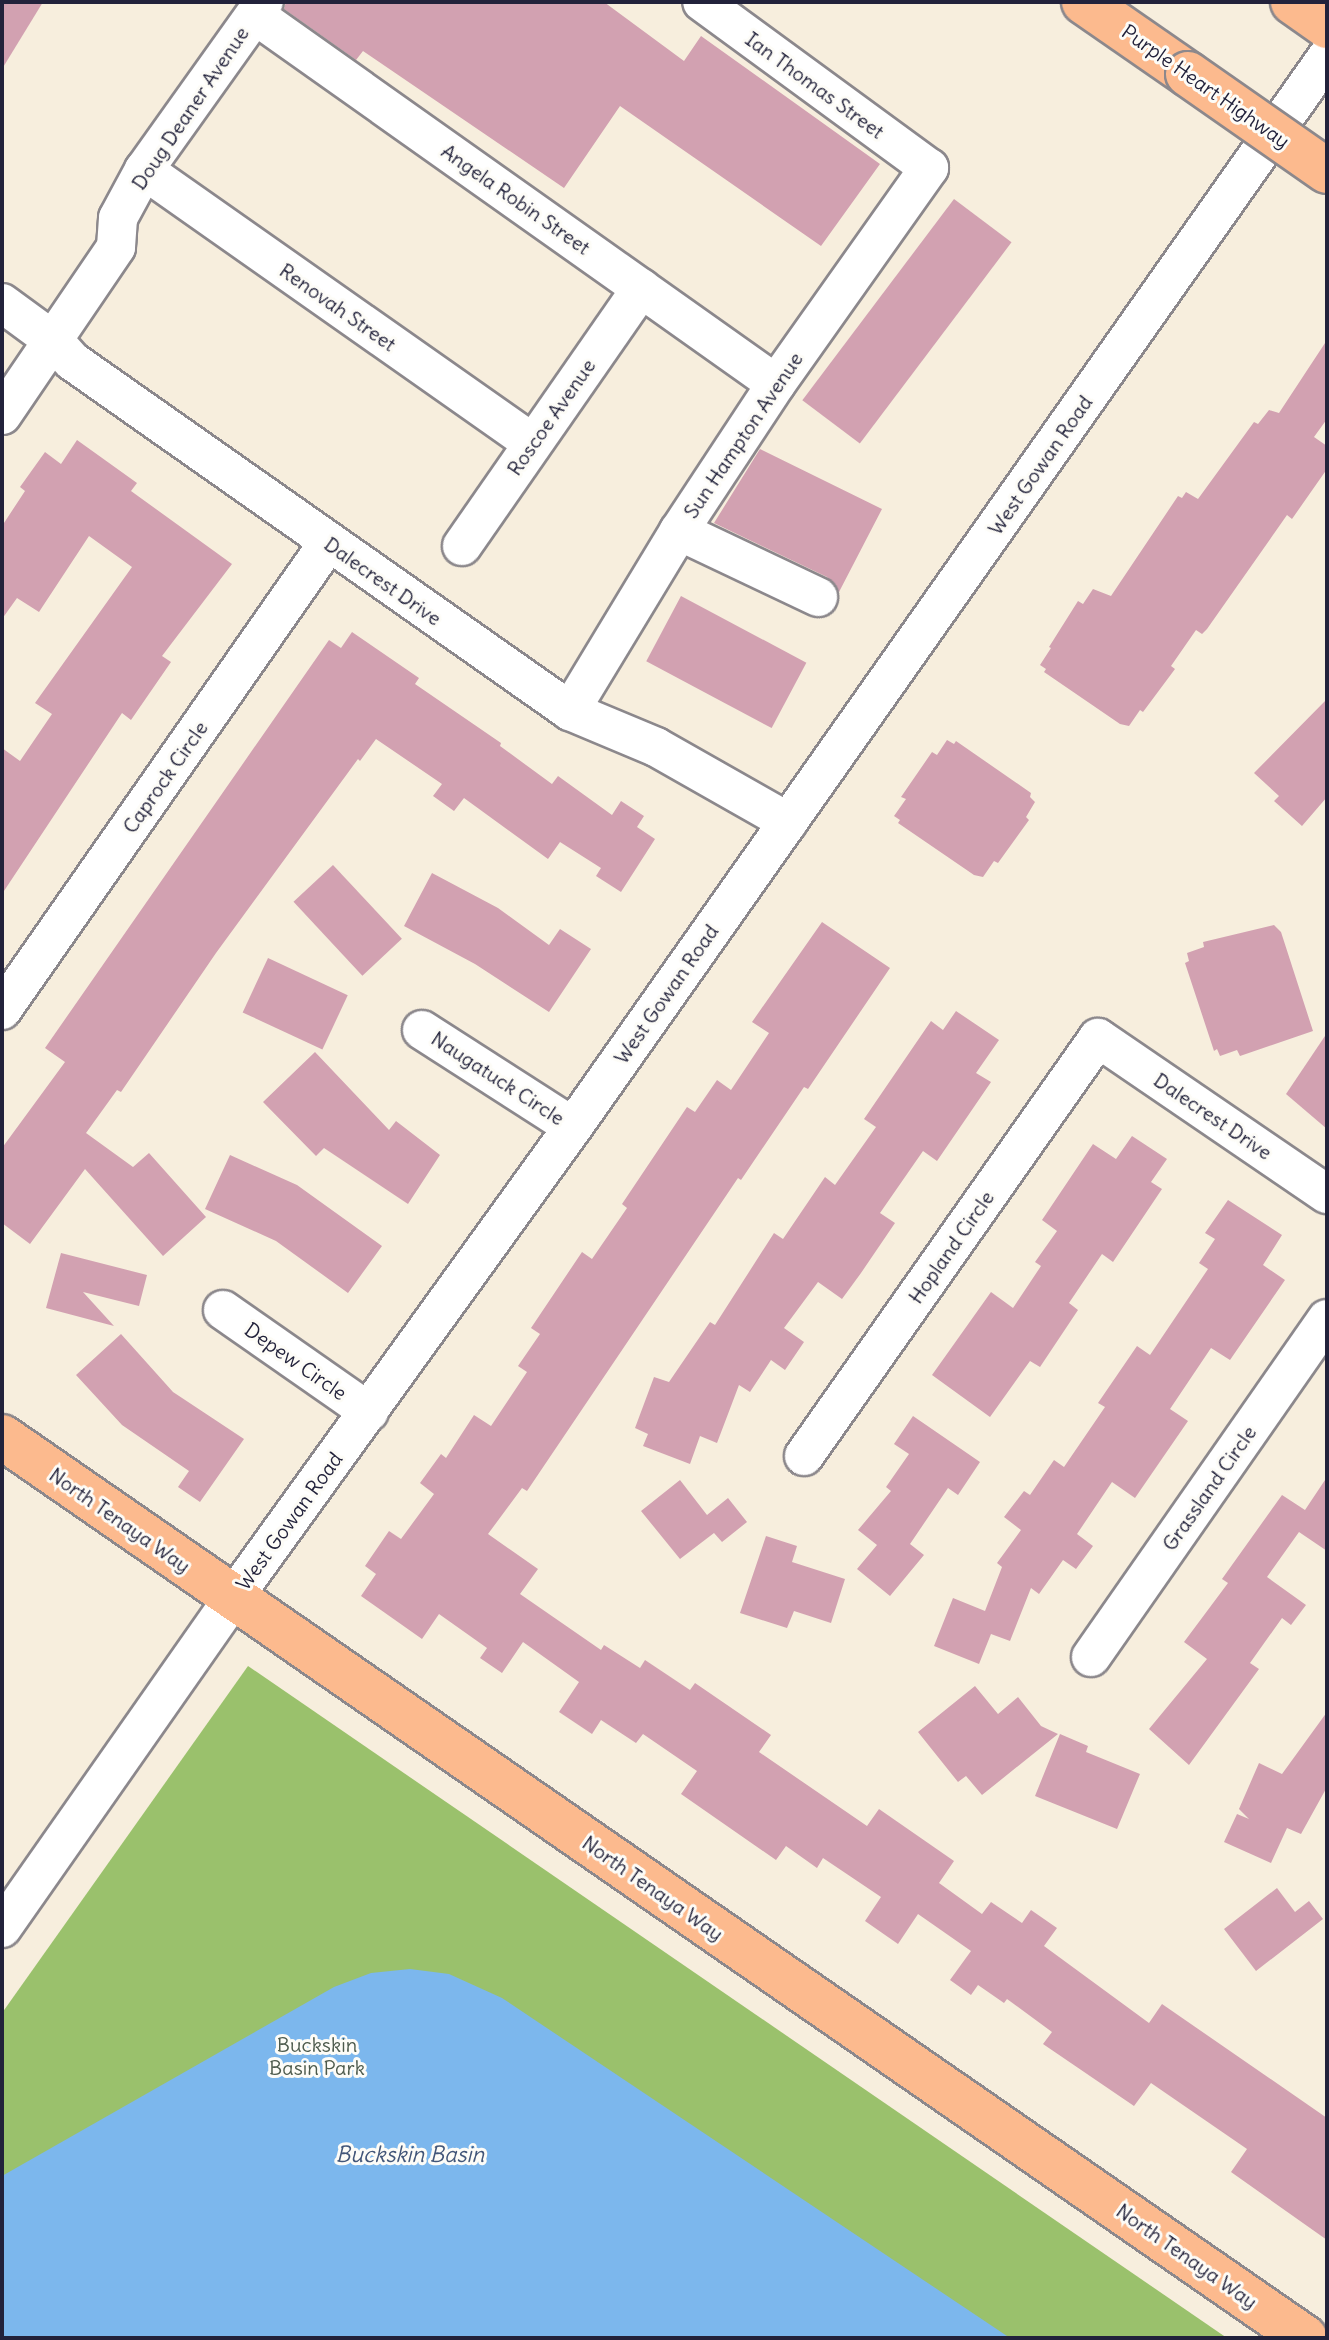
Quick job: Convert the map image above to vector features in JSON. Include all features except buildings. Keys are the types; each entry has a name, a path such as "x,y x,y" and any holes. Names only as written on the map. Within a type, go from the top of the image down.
{"main road":[{"name":"Purple Heart Highway","path":"1084,2 1327,171"},
{"path":"1293,2 1327,26"},
{"name":"North Tenaya Way","path":"2,1437 1305,2338"}],"street":[{"name":"Ian Thomas Street","path":"702,2 929,168"},
{"name":"Doug Deaner Avenue","path":"2,415 116,247 118,218 144,170 259,8"},
{"name":"Angela Robin Street","path":"259,8 776,384"},
{"name":"West Gowan Road","path":"2,1928 233,1598 573,1127 1327,57"},
{"name":"Sun Hampton Avenue","path":"570,711 679,531 776,384 929,168"},
{"name":"Renovah Street","path":"144,170 533,443"},
{"name":"Roscoe Avenue","path":"462,546 641,288"},
{"name":"Dalecrest Drive","path":"2,303 54,341 72,361 570,711 656,747 788,822"},
{"path":"679,531 818,597"},
{"name":"Caprock Circle","path":"2,1010 328,543"},
{"name":"Naugatuck Circle","path":"422,1030 573,1127"},
{"name":"Dalecrest Drive","path":"1098,1038 1327,1194"},
{"name":"Hopland Circle","path":"804,1456 1098,1038"},
{"name":"Depew Circle","path":"223,1310 369,1412"},
{"name":"Grassland Circle","path":"1091,1657 1327,1319"}],"green space":[{"name":"Buckskin Basin Park","path":"248,1666 1227,2338 2,2338 2,2013"}],"water":[{"name":"Buckskin Basin","path":"410,1969 449,1974 502,1998 1010,2338 2,2338 2,2176 334,1987 371,1973"}]}
